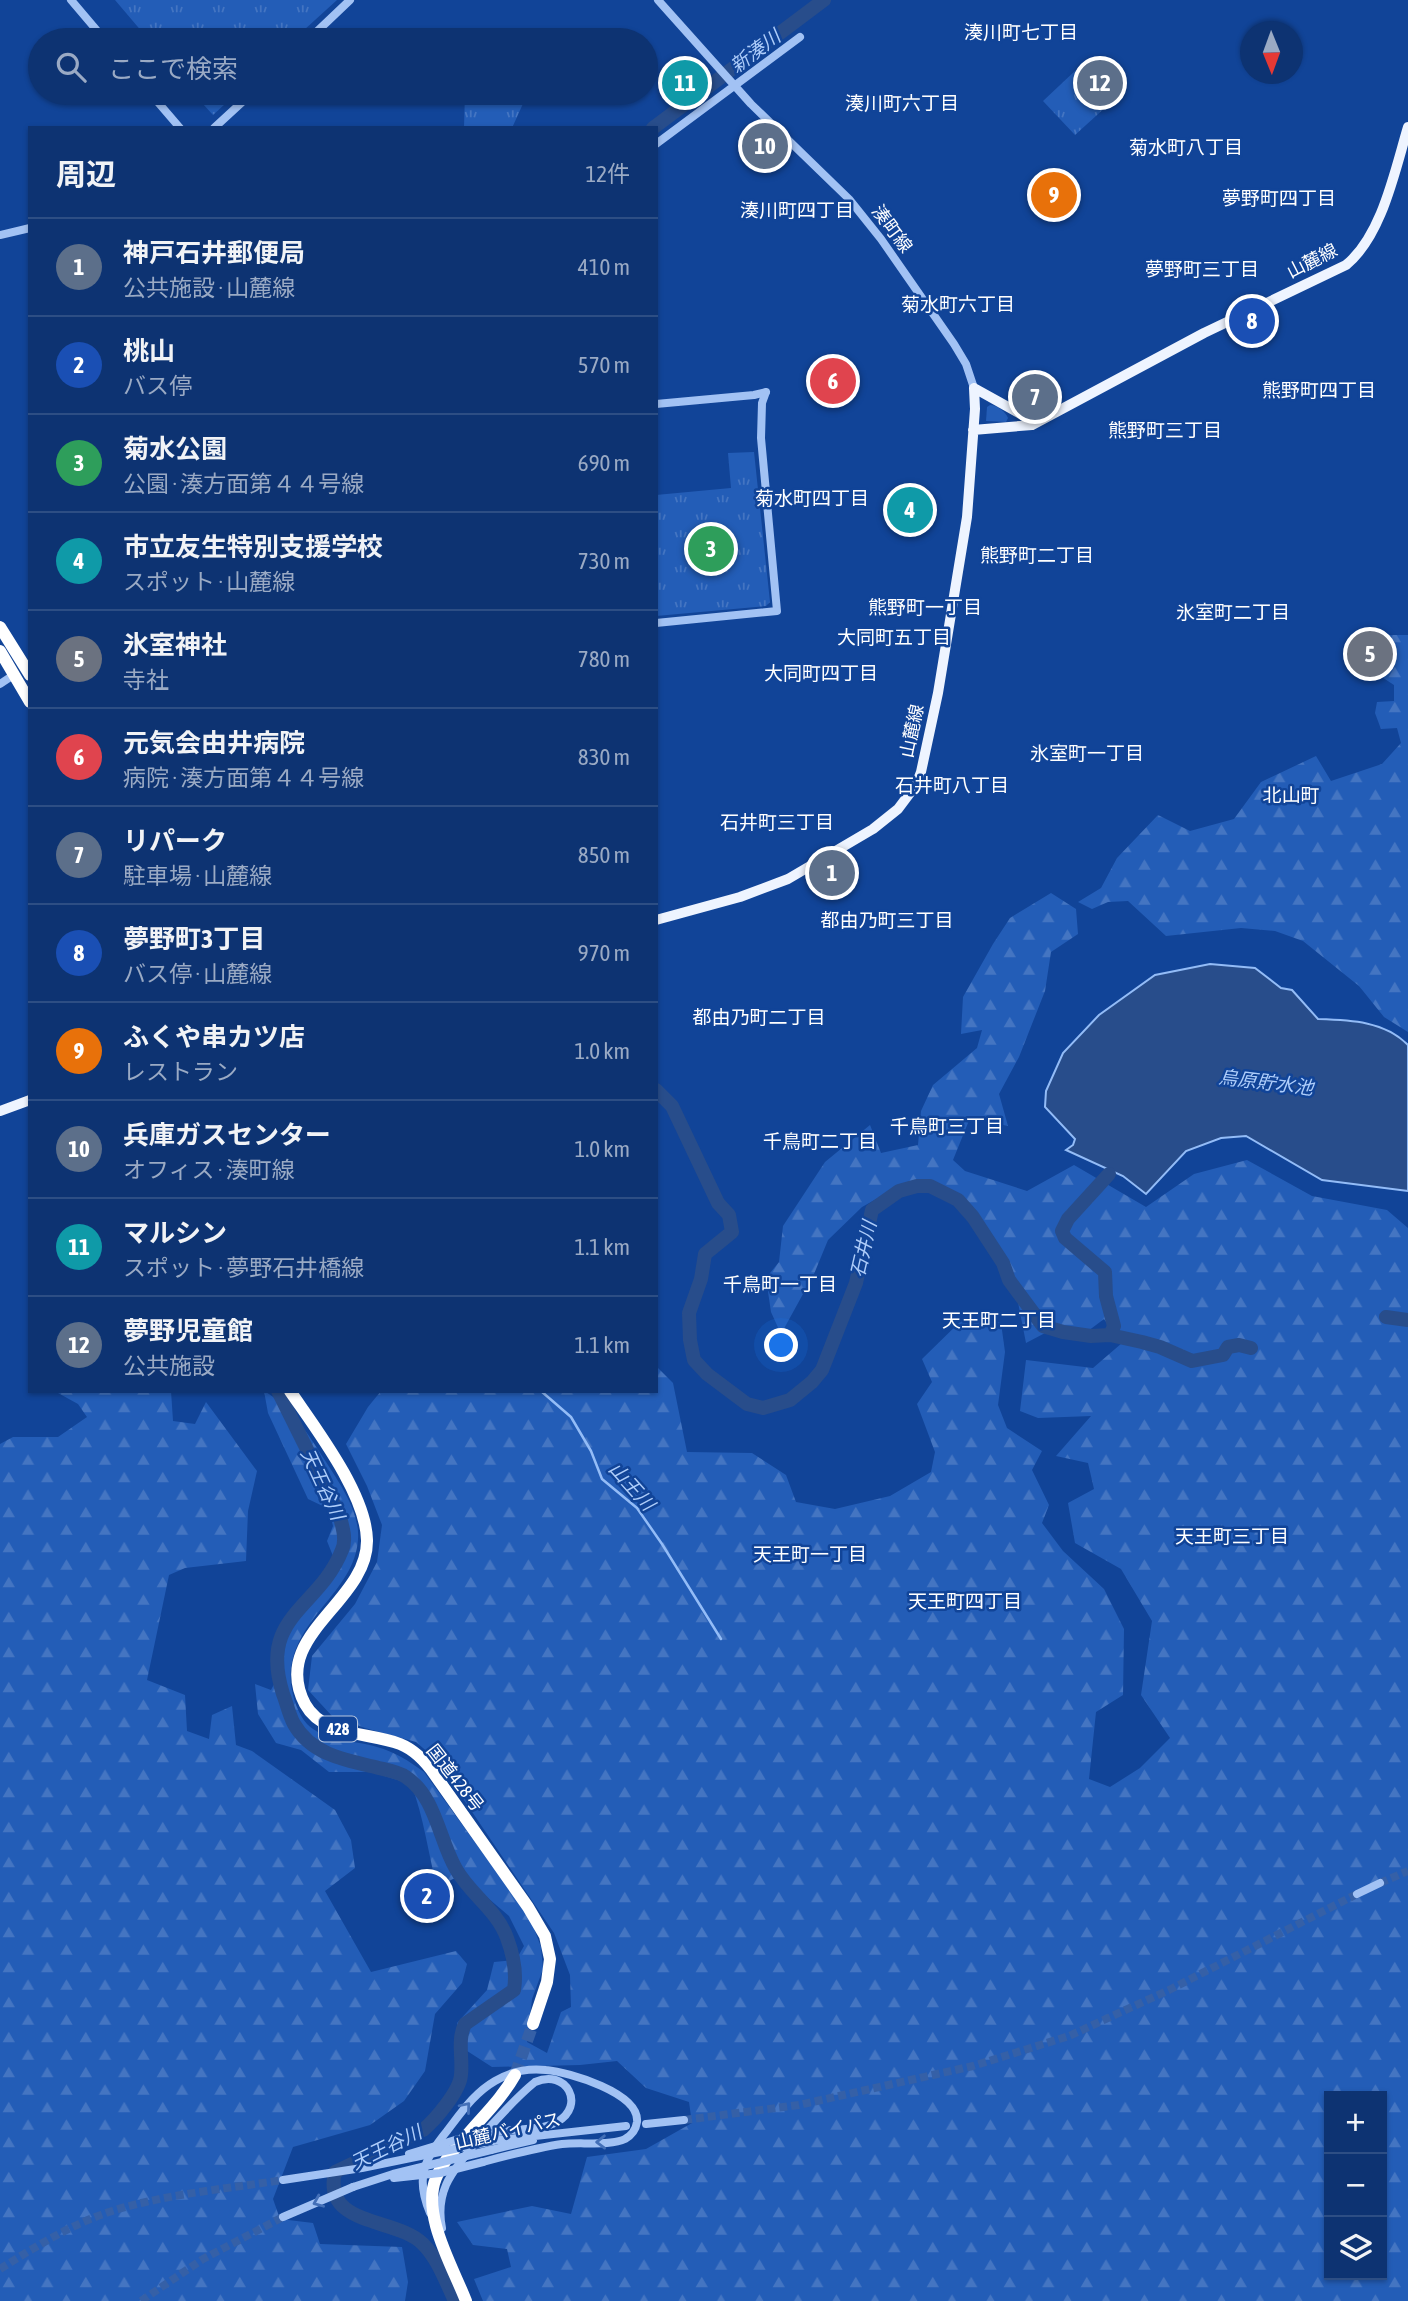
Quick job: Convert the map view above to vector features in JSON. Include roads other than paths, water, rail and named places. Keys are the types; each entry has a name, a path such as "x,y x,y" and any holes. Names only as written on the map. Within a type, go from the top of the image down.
{"highway":[{"path":"0,627 23,673 28,694"},
{"path":"0,650 23,673"},
{"name":"国道428号","path":"291,1393 342,1471 360,1505 367,1542 359,1570 349,1590 307,1639 297,1671 301,1693 312,1715 324,1723 348,1732 399,1743 425,1761 528,1907 545,1936 550,1959 547,1982 533,2024"},
{"path":"467,2301 438,2232 432,2200 435,2180 449,2156 496,2104 515,2075"}],"main road":[{"name":"山麓線","path":"973,430 1032,425 1204,333 1346,264 1357,256 1374,226 1390,186 1408,127"},
{"path":"974,388 1026,417 1046,418"},
{"name":"山麓線","path":"658,919 740,897 788,879 873,829 898,808 916,785 933,722 967,517 974,388"},
{"path":"0,1111 28,1101"}],"street":[{"path":"71,0 95,28"},
{"path":"321,28 351,0"},
{"name":"湊町線","path":"658,0 732,83 849,199 881,239 954,344 966,364 974,388"},
{"path":"658,142 732,83 800,37"},
{"path":"160,105 178,126"},
{"path":"216,126 239,105"},
{"path":"0,235 28,228"},
{"path":"658,404 766,392 762,403 761,438 777,611 658,623"},
{"path":"0,684 23,673"},
{"path":"1357,1894 1380,1883"},
{"path":"372,2181 427,2175 552,2146 619,2141 632,2134 636,2128 635,2108 624,2097 568,2074 529,2070 496,2080 472,2099 439,2140 422,2172 422,2191 438,2232"},
{"path":"387,2163 432,2146 503,2131 548,2125 562,2118 570,2107 567,2087 557,2079 535,2082 495,2124 457,2167 446,2183 441,2201 442,2228 467,2301"},
{"path":"646,2124 684,2120"},
{"name":"山麓バイパス","path":"283,2180 387,2163 498,2140 626,2126"},
{"name":"山麓バイパス","path":"283,2217 372,2181 491,2150 581,2131"}],"water":[{"path":"1210,964 1255,968 1281,988 1292,990 1318,1019 1354,1021 1378,1026 1408,1045 1408,1191 1322,1180 1246,1136 1221,1138 1186,1151 1146,1194 1123,1176 1066,1150 1073,1145 1075,1139 1045,1107 1046,1091 1063,1053 1099,1015 1155,975"}],"waterway":[{"name":"新湊川","path":"656,126 824,0"},
{"name":"石井川","path":"658,1092 672,1106 718,1203 729,1215 732,1232 705,1254 701,1279 689,1313 694,1360 707,1374 747,1404 763,1408 790,1400 822,1370 856,1283 872,1210 899,1191 917,1186 930,1186 958,1200 973,1217 1003,1263 1009,1280 1043,1326 1063,1332 1091,1336 1110,1335 1142,1342 1192,1361 1223,1355 1228,1347 1239,1345 1251,1348"},
{"name":"烏原貯水池","path":"1109,1174 1068,1219 1062,1231 1065,1238 1105,1272 1106,1296 1114,1326 1110,1335"},
{"name":"石井川","path":"1386,1317 1408,1320"},
{"name":"天王谷川","path":"279,1393 339,1514 344,1537 342,1550 332,1570 294,1614 278,1646 277,1668 291,1717 301,1734 319,1749 340,1758 399,1773 416,1786 431,1807 456,1869 503,1928 513,1957 514,1990 465,2024 461,2036 460,2082 440,2112 423,2130 335,2172 334,2190 339,2203 350,2212 411,2235 423,2244 437,2264 455,2301"},
{"name":"山王川","path":"543,1393 571,1417 591,1451 602,1479 637,1508 721,1639"}],"tunnel":[{"path":"1380,1883 1408,1871"},
{"path":"684,2120 799,2105 973,2066 1069,2036 1169,1990 1357,1894"},
{"path":"515,2075 533,2024"},
{"path":"0,2269 67,2230 109,2212 173,2196 283,2180"},
{"path":"141,2301 203,2259 283,2217"}],"place":[{"name":"マルシン","path":"685,83"},
{"name":"夢野児童館","path":"1100,83"},
{"name":"兵庫ガスセンター","path":"765,146"},
{"name":"ふくや串カツ店","path":"1054,195"},
{"name":"夢野町3丁目","path":"1252,321"},
{"name":"元気会由井病院","path":"833,381"},
{"name":"リパーク","path":"1035,397"},
{"name":"市立友生特別支援学校","path":"910,510"},
{"name":"菊水公園","path":"711,549"},
{"name":"氷室神社","path":"1370,654"},
{"name":"神戸石井郵便局","path":"832,873"},
{"name":"桃山","path":"427,1896"}],"district":[{"name":"湊川町七丁目","path":"1021,32"},
{"name":"湊川町六丁目","path":"902,103"},
{"name":"菊水町八丁目","path":"1186,147"},
{"name":"夢野町四丁目","path":"1279,198"},
{"name":"湊川町四丁目","path":"797,210"},
{"name":"夢野町三丁目","path":"1202,269"},
{"name":"菊水町六丁目","path":"958,304"},
{"name":"熊野町四丁目","path":"1319,390"},
{"name":"熊野町三丁目","path":"1165,430"},
{"name":"菊水町四丁目","path":"812,498"},
{"name":"熊野町二丁目","path":"1037,555"},
{"name":"熊野町一丁目","path":"925,607"},
{"name":"氷室町二丁目","path":"1233,612"},
{"name":"大同町五丁目","path":"894,637"},
{"name":"大同町四丁目","path":"821,673"},
{"name":"氷室町一丁目","path":"1087,753"},
{"name":"石井町八丁目","path":"952,785"},
{"name":"北山町","path":"1291,795"},
{"name":"石井町三丁目","path":"777,822"},
{"name":"都由乃町三丁目","path":"887,920"},
{"name":"都由乃町二丁目","path":"759,1017"},
{"name":"千鳥町三丁目","path":"947,1126"},
{"name":"千鳥町二丁目","path":"820,1141"},
{"name":"千鳥町一丁目","path":"780,1284"},
{"name":"天王町二丁目","path":"999,1320"},
{"name":"天王町三丁目","path":"1232,1536"},
{"name":"天王町一丁目","path":"810,1554"},
{"name":"天王町四丁目","path":"965,1601"}]}
